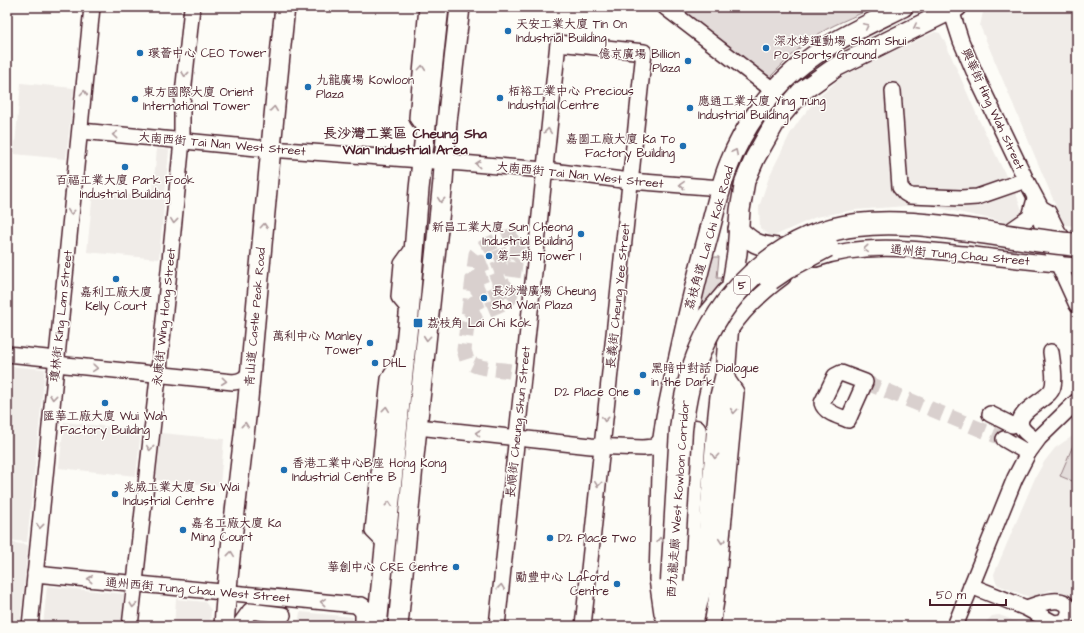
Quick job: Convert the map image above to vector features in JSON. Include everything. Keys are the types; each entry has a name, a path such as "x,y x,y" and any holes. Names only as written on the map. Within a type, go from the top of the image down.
{"highway":[{"name":"西九龍走廊 West Kowloon Corridor","path":"687,626 679,581 681,430 683,406 700,348 710,329 732,296 758,269 788,248 807,238 858,225 890,223 933,226 1036,240 1073,241"},
{"name":"西九龍走廊 West Kowloon Corridor","path":"666,626 679,581 697,410 701,389 716,350 732,320 745,304 775,275 822,248 858,238 880,236 926,237 1071,259"}],"main road":[{"name":"青山道 Castle Peak Road","path":"224,626 226,593 250,372 270,148 285,7"},
{"path":"372,626 385,543 439,7"},
{"path":"398,626 447,122 460,7"},
{"name":"荔枝角道 Lai Chi Kok Road","path":"666,626 659,579 663,438 666,417 695,283 721,188 730,161 758,110 794,71 822,49 903,7"},
{"name":"荔枝角道 Lai Chi Kok Road","path":"692,626 705,573 719,406 726,376 732,284 740,210 745,181 755,158 776,121 801,92 836,67 953,8"},
{"path":"721,188 731,187 745,181"},
{"path":"738,229 751,242 766,247 778,248"},
{"path":"700,322 709,320 716,322 728,333"},
{"path":"361,606 370,614 372,626"}],"street":[{"name":"瓊林街 King Lam Street","path":"30,626 81,132 92,7"},
{"name":"永康街 Wing Hong Street","path":"130,626 182,141 182,104 192,7"},
{"path":"426,132 417,118 427,7"},
{"path":"665,7 774,91"},
{"name":"興華街 Hing Wah Street","path":"953,8 961,41 976,76 1026,180 1038,202 1048,212 1058,232 1073,241 1071,259"},
{"name":"長義街 Cheung Yee Street","path":"544,170 558,43 644,52 584,626"},
{"path":"893,91 900,187 905,193 910,196 960,198 977,197 1026,180"},
{"name":"大南西街 Tai Nan West Street","path":"81,132 544,170 630,181 721,188"},
{"name":"長順街 Cheung Shun Street","path":"497,626 516,438 516,371 532,229 544,170"},
{"path":"1010,231 1030,217 1038,202"},
{"name":"興華街 Hing Wah Street","path":"1038,202 1039,216 1046,237 1071,259"},
{"path":"732,284 757,262 778,248 814,231 836,224 859,220 916,218 1073,241"},
{"name":"通州街 Tung Chau Street","path":"728,333 746,308 788,272 810,261 828,255 854,250 921,250 1071,259 1077,266"},
{"path":"1071,259 1077,305"},
{"name":"荔枝角道 Lai Chi Kok Road","path":"678,360 700,322 711,307 732,284"},
{"path":"1032,447 1020,423 1025,412 1048,394 1052,389 1054,371 1051,352"},
{"path":"7,354 57,362 234,382 241,381 246,378 250,372"},
{"path":"385,543 373,531 372,496 379,434 389,379 404,355"},
{"path":"712,626 716,601 736,392 726,376"},
{"path":"955,626 1015,478 1032,447 1077,401"},
{"path":"990,414 1012,425 1020,423"},
{"path":"1056,421 1077,416"},
{"path":"418,426 591,446 649,448 654,447 663,438"},
{"path":"1004,439 1032,447"},
{"name":"通州西街 Tung Chau West Street","path":"35,574 361,606"},
{"path":"971,586 1031,616 1057,624 1066,620 1073,614 1064,602 1045,598 1031,616"},
{"path":"251,626 271,618 294,599"},
{"path":"240,626 250,611 271,618"}],"shaded area":[{"name":"深水埗運動場 Sham Shui Po Sports Ground","path":"678,7 875,7 834,25 818,34 800,48 770,77"},
{"path":"993,7 1069,7 1077,25 1077,226 1064,225 980,26 983,12"},
{"path":"935,32 940,33 945,42 979,120 1007,178 1015,191 1022,210 1010,223 930,206 906,206 854,210 816,217 772,237 760,228 759,207 769,177 790,134 817,99 840,78"},
{"path":"21,83 74,88 66,159 14,154"},
{"path":"157,149 169,150 159,259 87,252 93,191 152,197"},
{"path":"710,257 719,257 717,278 722,278 722,281 702,308 699,307"},
{"path":"7,366 45,369 27,542 7,540"},
{"path":"64,422 141,430 136,476 59,468"},
{"path":"161,433 224,439 220,486 156,480"},
{"path":"1077,433 1077,599 1057,591 1050,590 1035,597 1029,597 998,585 994,574 1035,478 1044,462 1055,448"},
{"path":"1074,443 1077,444 1077,483 1060,476"},
{"path":"7,542 28,545 20,626 7,626"},
{"path":"47,586 124,594 121,626 43,626"},
{"path":"176,599 205,602 211,610 210,626 174,626"},
{"path":"300,612 353,617 352,626 298,626"},
{"path":"999,615 1029,626 984,626 992,616"}],"tunnel":[{"path":"510,371 487,368 470,363 467,360 464,350 476,254 492,243 525,231"},
{"path":"468,320 473,316 506,302 510,298 519,237 521,233"},
{"path":"474,269 477,266 512,252 518,246"},
{"path":"473,281 476,278 511,264 517,258"},
{"path":"471,293 510,275"},
{"path":"470,307 474,303 507,289 513,284"},
{"path":"865,382 1004,439"}],"place":[{"name":"天安工業大廈 Tin On Industrial Building","path":"508,31"},
{"name":"深水埗運動場 Sham Shui Po Sports Ground","path":"766,48"},
{"name":"環薈中心 CEO Tower","path":"140,53"},
{"name":"億京廣場 Billion Plaza","path":"688,61"},
{"name":"九龍廣場 Kowloon Plaza","path":"308,87"},
{"name":"栢裕工業中心 Precious Industrial Centre","path":"500,98"},
{"name":"東方國際大廈 Orient International Tower","path":"135,99"},
{"name":"應通工業大廈 Ying Tung Industrial Building","path":"690,108"},
{"name":"嘉圖工廠大廈 Ka To Factory Building","path":"683,146"},
{"name":"百福工業大廈 Park Fook Industrial Building","path":"125,167"},
{"name":"新昌工業大廈 Sun Cheong Industrial Building","path":"581,234"},
{"name":"第一期 Tower 1","path":"489,256"},
{"name":"嘉利工廠大廈 Kelly Court","path":"116,279"},
{"name":"長沙灣廣場 Cheung Sha Wan Plaza","path":"484,298"},
{"name":"荔枝角 Lai Chi Kok","path":"418,323"},
{"name":"萬利中心 Manley Tower","path":"370,343"},
{"name":"DHL","path":"375,363"},
{"name":"黑暗中對話 Dialogue in the Dark","path":"643,375"},
{"name":"D2 Place One","path":"637,392"},
{"name":"匯華工廠大廈 Wui Wah Factory Building","path":"105,403"},
{"name":"香港工業中心B座 Hong Kong Industrial Centre B","path":"284,470"},
{"name":"兆威工業大廈 Siu Wai Industrial Centre","path":"115,494"},
{"name":"嘉名工廠大廈 Ka Ming Court","path":"183,530"},
{"name":"D2 Place Two","path":"550,538"},
{"name":"華創中心 CRE Centre","path":"456,567"},
{"name":"勵豐中心 Laford Centre","path":"617,584"}],"district":[{"name":"長沙灣工業區 Cheung Sha Wan Industrial Area","path":"405,142"}]}
